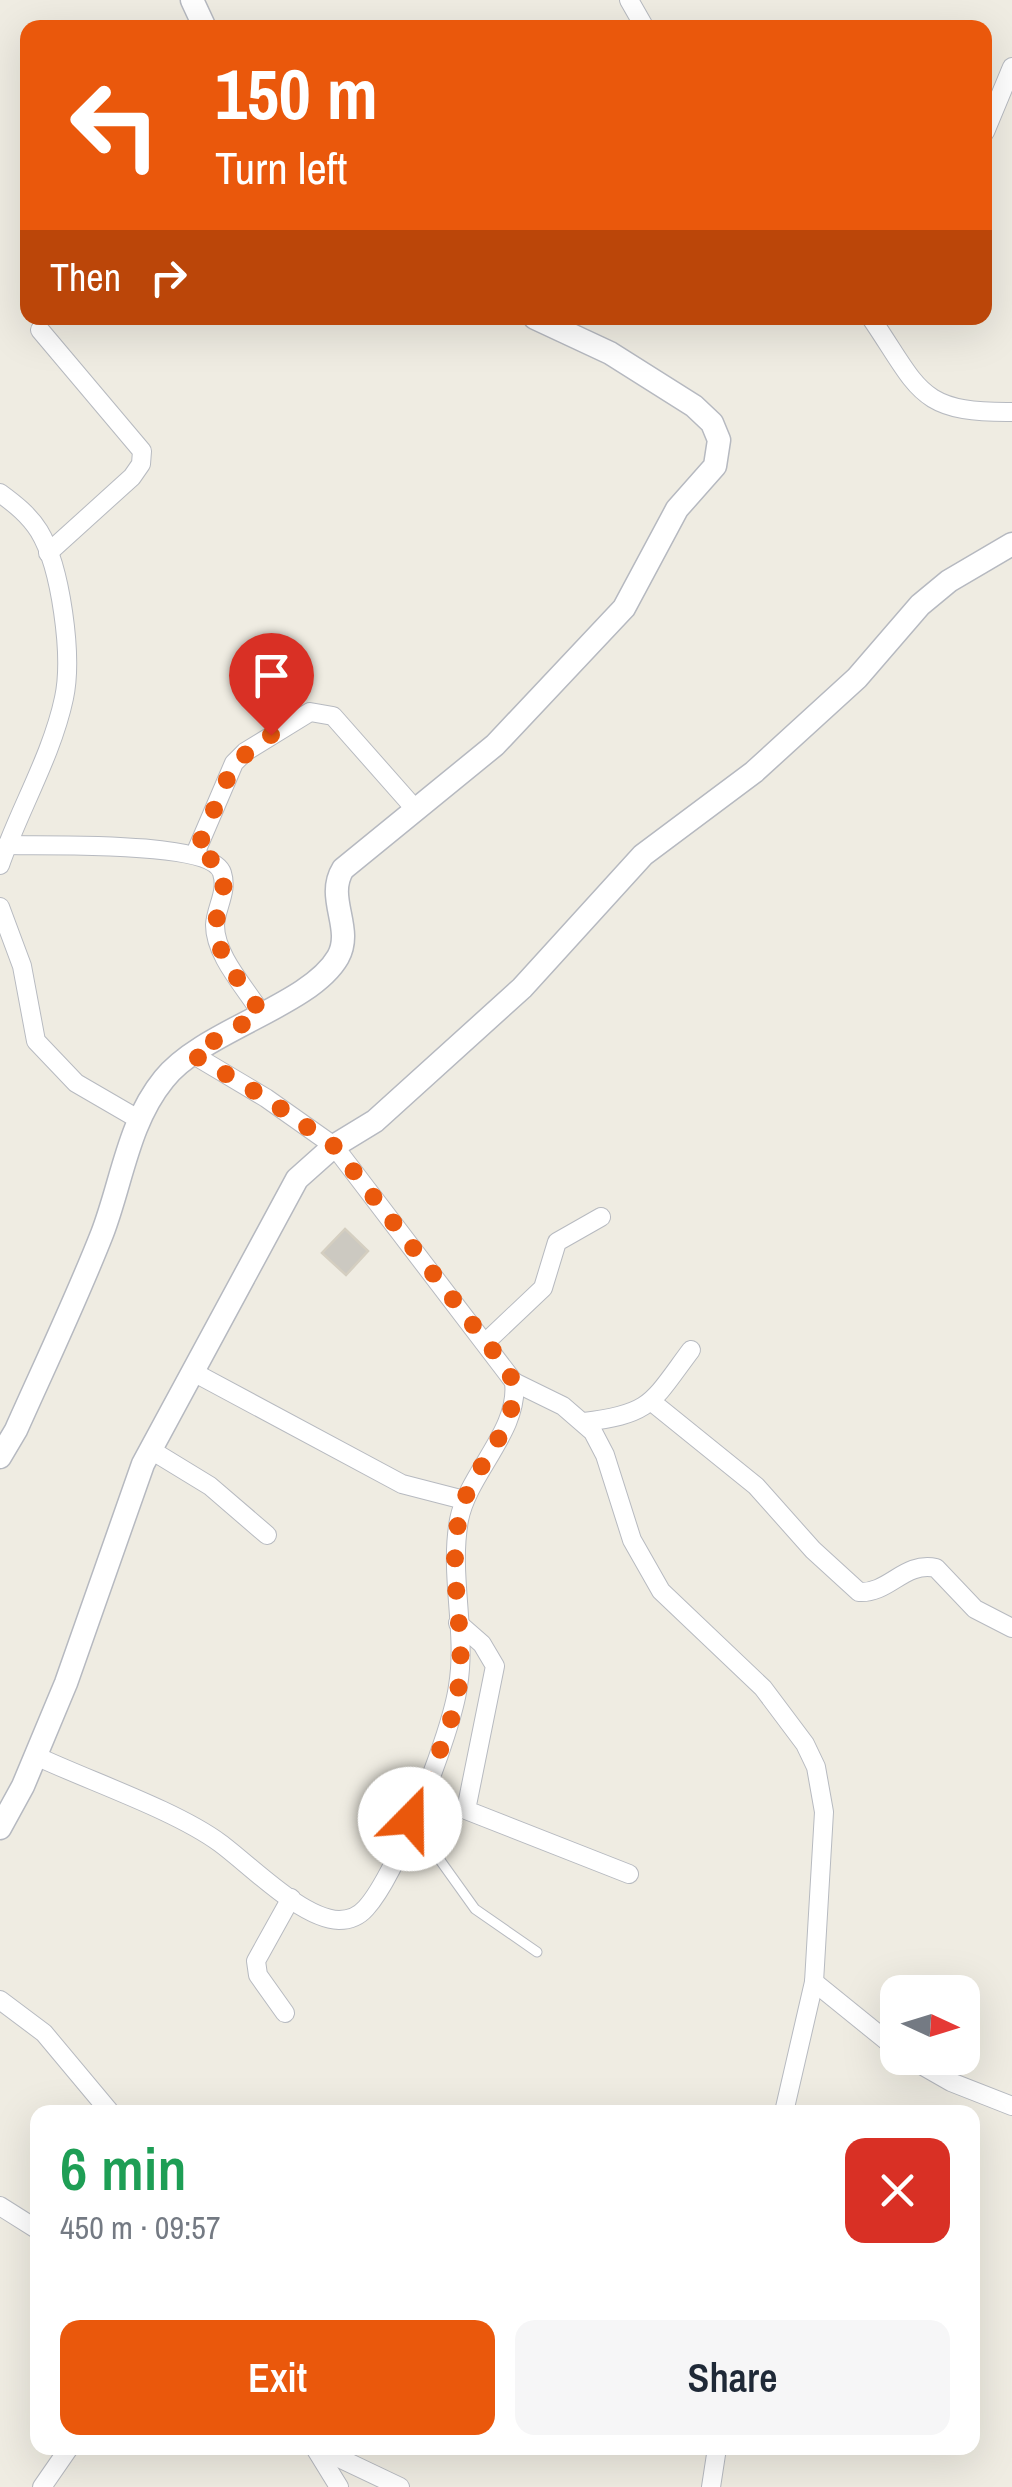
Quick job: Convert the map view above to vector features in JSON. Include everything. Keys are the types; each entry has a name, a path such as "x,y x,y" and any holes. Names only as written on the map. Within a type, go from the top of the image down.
{"street":[{"path":"992,115 1012,67"},
{"path":"0,1456 16,1430 102,1232 138,1120 163,1079 192,1054 307,985 337,958 342,946 335,882 344,869 495,745 624,608 677,508 708,476 718,454 718,440 712,424 694,406 610,353 550,325"},
{"path":"877,325 936,403 960,412 1012,412"},
{"path":"40,330 142,451 141,464 132,477 48,553"},
{"path":"0,494 24,510 48,553 63,622 65,694 2,856 208,857 222,872 225,887 215,924 217,940 261,1013"},
{"path":"0,1828 36,1756 151,1450 195,1373 253,1254 298,1179 334,1146 376,1121 522,988 643,855 754,772 857,678 920,604 949,581 1012,544"},
{"path":"195,854 234,763 245,752 310,712 333,716 416,810"},
{"path":"0,907 22,966 36,1041 76,1083 138,1120"},
{"path":"192,1054 266,1098 334,1146 355,1168 514,1382 584,1422 605,1455 632,1540 661,1591 763,1688 805,1744 816,1767 824,1812 814,1982 786,2105"},
{"path":"486,1342 543,1288 550,1276 556,1242 601,1216"},
{"path":"584,1422 626,1416 652,1402 692,1350"},
{"path":"195,1373 402,1484 464,1500"},
{"path":"36,1756 197,1829 320,1916 354,1918 376,1894 454,1709 460,1672 454,1570 464,1500 510,1413 514,1382"},
{"path":"652,1402 756,1486 813,1550 859,1592 876,1590 916,1568 936,1568 975,1608 1012,1628"},
{"path":"151,1450 210,1486 267,1535"},
{"path":"458,1623 482,1644 495,1666 466,1810 629,1874"},
{"path":"285,2013 258,1974 256,1961 291,1898"},
{"path":"814,1982 880,2035"},
{"path":"0,2000 44,2033 104,2105"},
{"path":"939,2075 1012,2106"},
{"path":"0,2206 30,2225"},
{"path":"42,2487 64,2455"},
{"path":"320,2455 340,2487"},
{"path":"331,2455 400,2487"},
{"path":"711,2487 716,2455"}],"lane":[{"path":"410,1819 475,1909 537,1952"}],"building":[{"path":"345,1229 368,1251 346,1275 322,1253"}],"route":[{"path":"271,735 234,763 195,854 208,857 222,872 225,887 215,924 217,940 261,1013 192,1054 266,1098 334,1146 355,1168 514,1382 510,1413 473,1480 459,1520 454,1570 460,1648 458,1688 445,1734 410,1819"}]}
